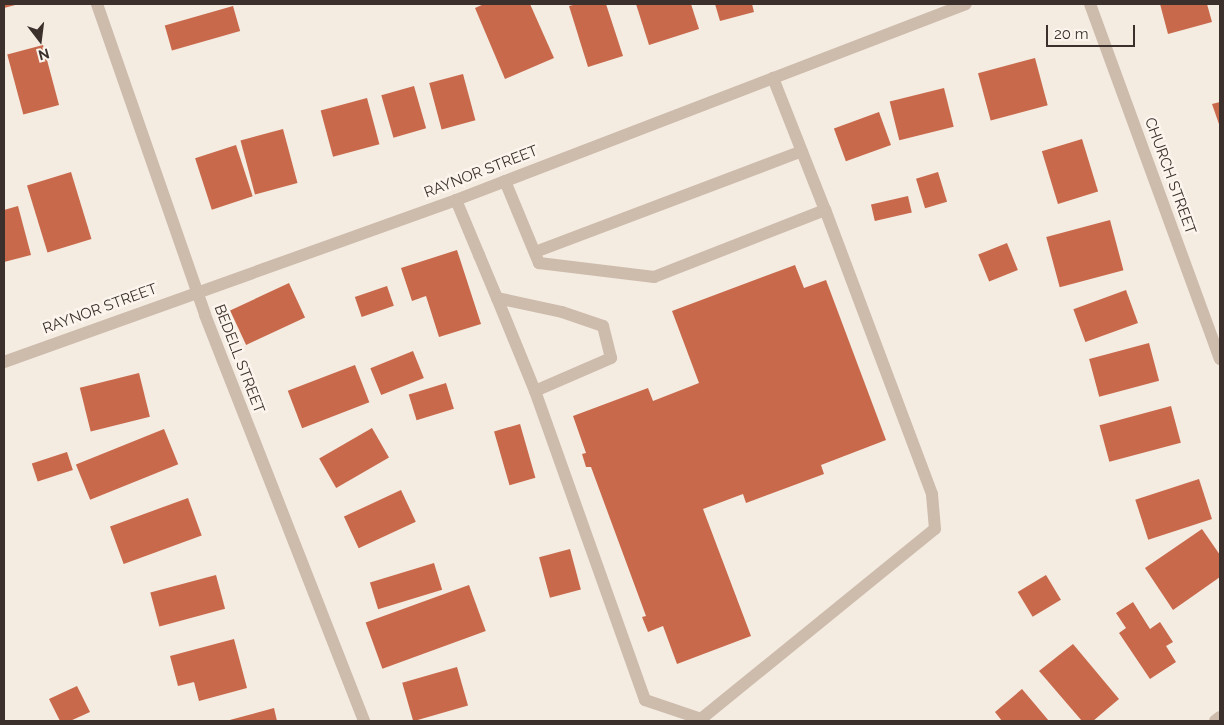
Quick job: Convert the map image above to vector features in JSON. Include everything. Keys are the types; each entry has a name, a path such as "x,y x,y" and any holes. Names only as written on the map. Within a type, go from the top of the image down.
{"street":[{"name":"BEDELL STREET","path":"97,4 196,291 364,721"},
{"name":"RAYNOR STREET","path":"4,362 196,291 456,200 966,4"},
{"name":"CHURCH STREET","path":"1090,4 1220,359"},
{"path":"456,200 535,391 645,700 701,719 936,529 932,494 773,78"},
{"path":"536,252 802,151"},
{"path":"506,181 539,262 654,277 825,210"},
{"path":"497,298 562,312 603,326 611,358 535,391"},
{"path":"1215,721 1220,717"}],"building":[{"path":"4,4 19,4 4,8"},
{"path":"484,4 530,4 554,58 505,79 475,8"},
{"path":"577,4 606,4 623,56 588,67 569,6"},
{"path":"636,4 691,4 699,29 649,45"},
{"path":"715,4 752,4 754,12 720,21"},
{"path":"1160,4 1207,4 1212,22 1168,34"},
{"path":"233,6 240,31 172,51 165,26"},
{"path":"43,45 59,105 23,114 7,55"},
{"path":"1035,58 1048,105 991,121 978,73"},
{"path":"463,74 475,120 442,129 429,83"},
{"path":"414,86 426,128 393,138 381,95"},
{"path":"944,88 954,127 899,140 890,102"},
{"path":"367,98 379,144 333,157 321,110"},
{"path":"1220,102 1220,127 1212,104"},
{"path":"879,112 891,145 846,161 834,128"},
{"path":"283,129 297,183 255,194 240,140"},
{"path":"1082,139 1098,192 1058,204 1042,151"},
{"path":"236,145 253,196 212,210 195,158"},
{"path":"71,172 91,239 47,252 27,185"},
{"path":"938,172 947,202 925,208 916,179"},
{"path":"908,196 912,213 875,221 871,205"},
{"path":"18,206 31,255 4,262 4,210"},
{"path":"1110,220 1123,270 1060,287 1046,237"},
{"path":"1007,243 1018,270 989,282 978,255"},
{"path":"457,250 481,324 439,337 426,296 412,301 401,268"},
{"path":"795,265 804,288 826,280 886,440 821,465 824,474 746,503 743,494 703,509 751,636 677,664 663,626 648,632 642,617 646,616 591,467 586,467 582,454 586,453 573,416 648,388 653,401 699,383 672,311"},
{"path":"289,283 305,317 246,345 230,310"},
{"path":"387,286 394,306 362,317 355,297"},
{"path":"1126,290 1138,323 1085,342 1073,309"},
{"path":"1149,343 1159,381 1099,397 1089,359"},
{"path":"413,351 424,378 381,395 370,368"},
{"path":"355,365 369,402 302,428 288,391"},
{"path":"139,373 150,417 91,431 80,388"},
{"path":"446,383 454,409 417,420 409,394"},
{"path":"1171,406 1181,443 1109,462 1100,425"},
{"path":"520,424 535,478 509,485 494,431"},
{"path":"372,428 389,457 336,488 319,458"},
{"path":"164,429 178,464 90,500 76,465"},
{"path":"67,452 73,470 38,482 32,463"},
{"path":"1199,479 1212,519 1148,540 1135,500"},
{"path":"401,490 416,522 359,548 344,517"},
{"path":"188,498 202,536 124,564 110,526"},
{"path":"1202,529 1220,555 1220,577 1173,610 1145,568"},
{"path":"570,549 581,590 550,598 539,557"},
{"path":"434,563 442,590 378,609 370,583"},
{"path":"216,575 225,609 159,626 150,593"},
{"path":"1046,575 1061,600 1033,617 1018,592"},
{"path":"469,585 486,631 382,669 366,623"},
{"path":"1133,602 1150,629 1160,622 1173,642 1166,646 1176,662 1150,679 1119,633 1126,628 1116,613"},
{"path":"234,639 247,688 199,701 194,682 178,686 170,656"},
{"path":"1073,644 1119,699 1093,721 1082,721 1039,671"},
{"path":"457,667 468,705 413,721 402,683"},
{"path":"77,686 90,712 70,721 60,721 49,699"},
{"path":"1022,689 1049,721 1002,721 995,712"},
{"path":"274,708 277,721 226,721"}]}
